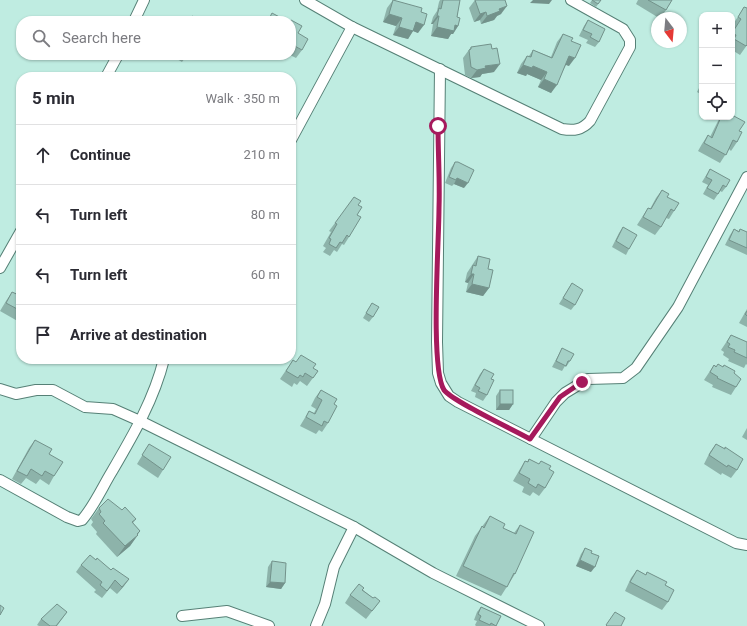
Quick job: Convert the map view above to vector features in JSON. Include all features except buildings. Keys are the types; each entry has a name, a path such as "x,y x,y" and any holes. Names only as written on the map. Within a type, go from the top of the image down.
{"street":[{"path":"136,16 144,0"},
{"path":"305,0 352,26 562,129 570,131 584,127 590,121 630,47 630,40 623,30 572,0"},
{"path":"296,131 352,26"},
{"path":"109,72 115,60"},
{"path":"440,69 438,126 439,206 437,342 438,373 444,390 449,396 530,439 736,542 747,545"},
{"path":"530,439 556,402 565,392 588,379 623,378 636,368 678,307 744,189 747,177"},
{"path":"0,268 16,240"},
{"path":"0,480 67,518 78,521 82,520 108,479 140,421 158,381 163,364"},
{"path":"0,389 16,394 36,390 53,390 86,407 113,410 140,421 354,527 433,573 539,626"},
{"path":"316,626 325,604 334,567 354,527"},
{"path":"182,616 227,611 269,626"}],"route":[{"path":"438,126 439,206 437,342 438,373 444,390 449,396 458,402 473,408 530,439 560,397 565,392 582,382"}]}
